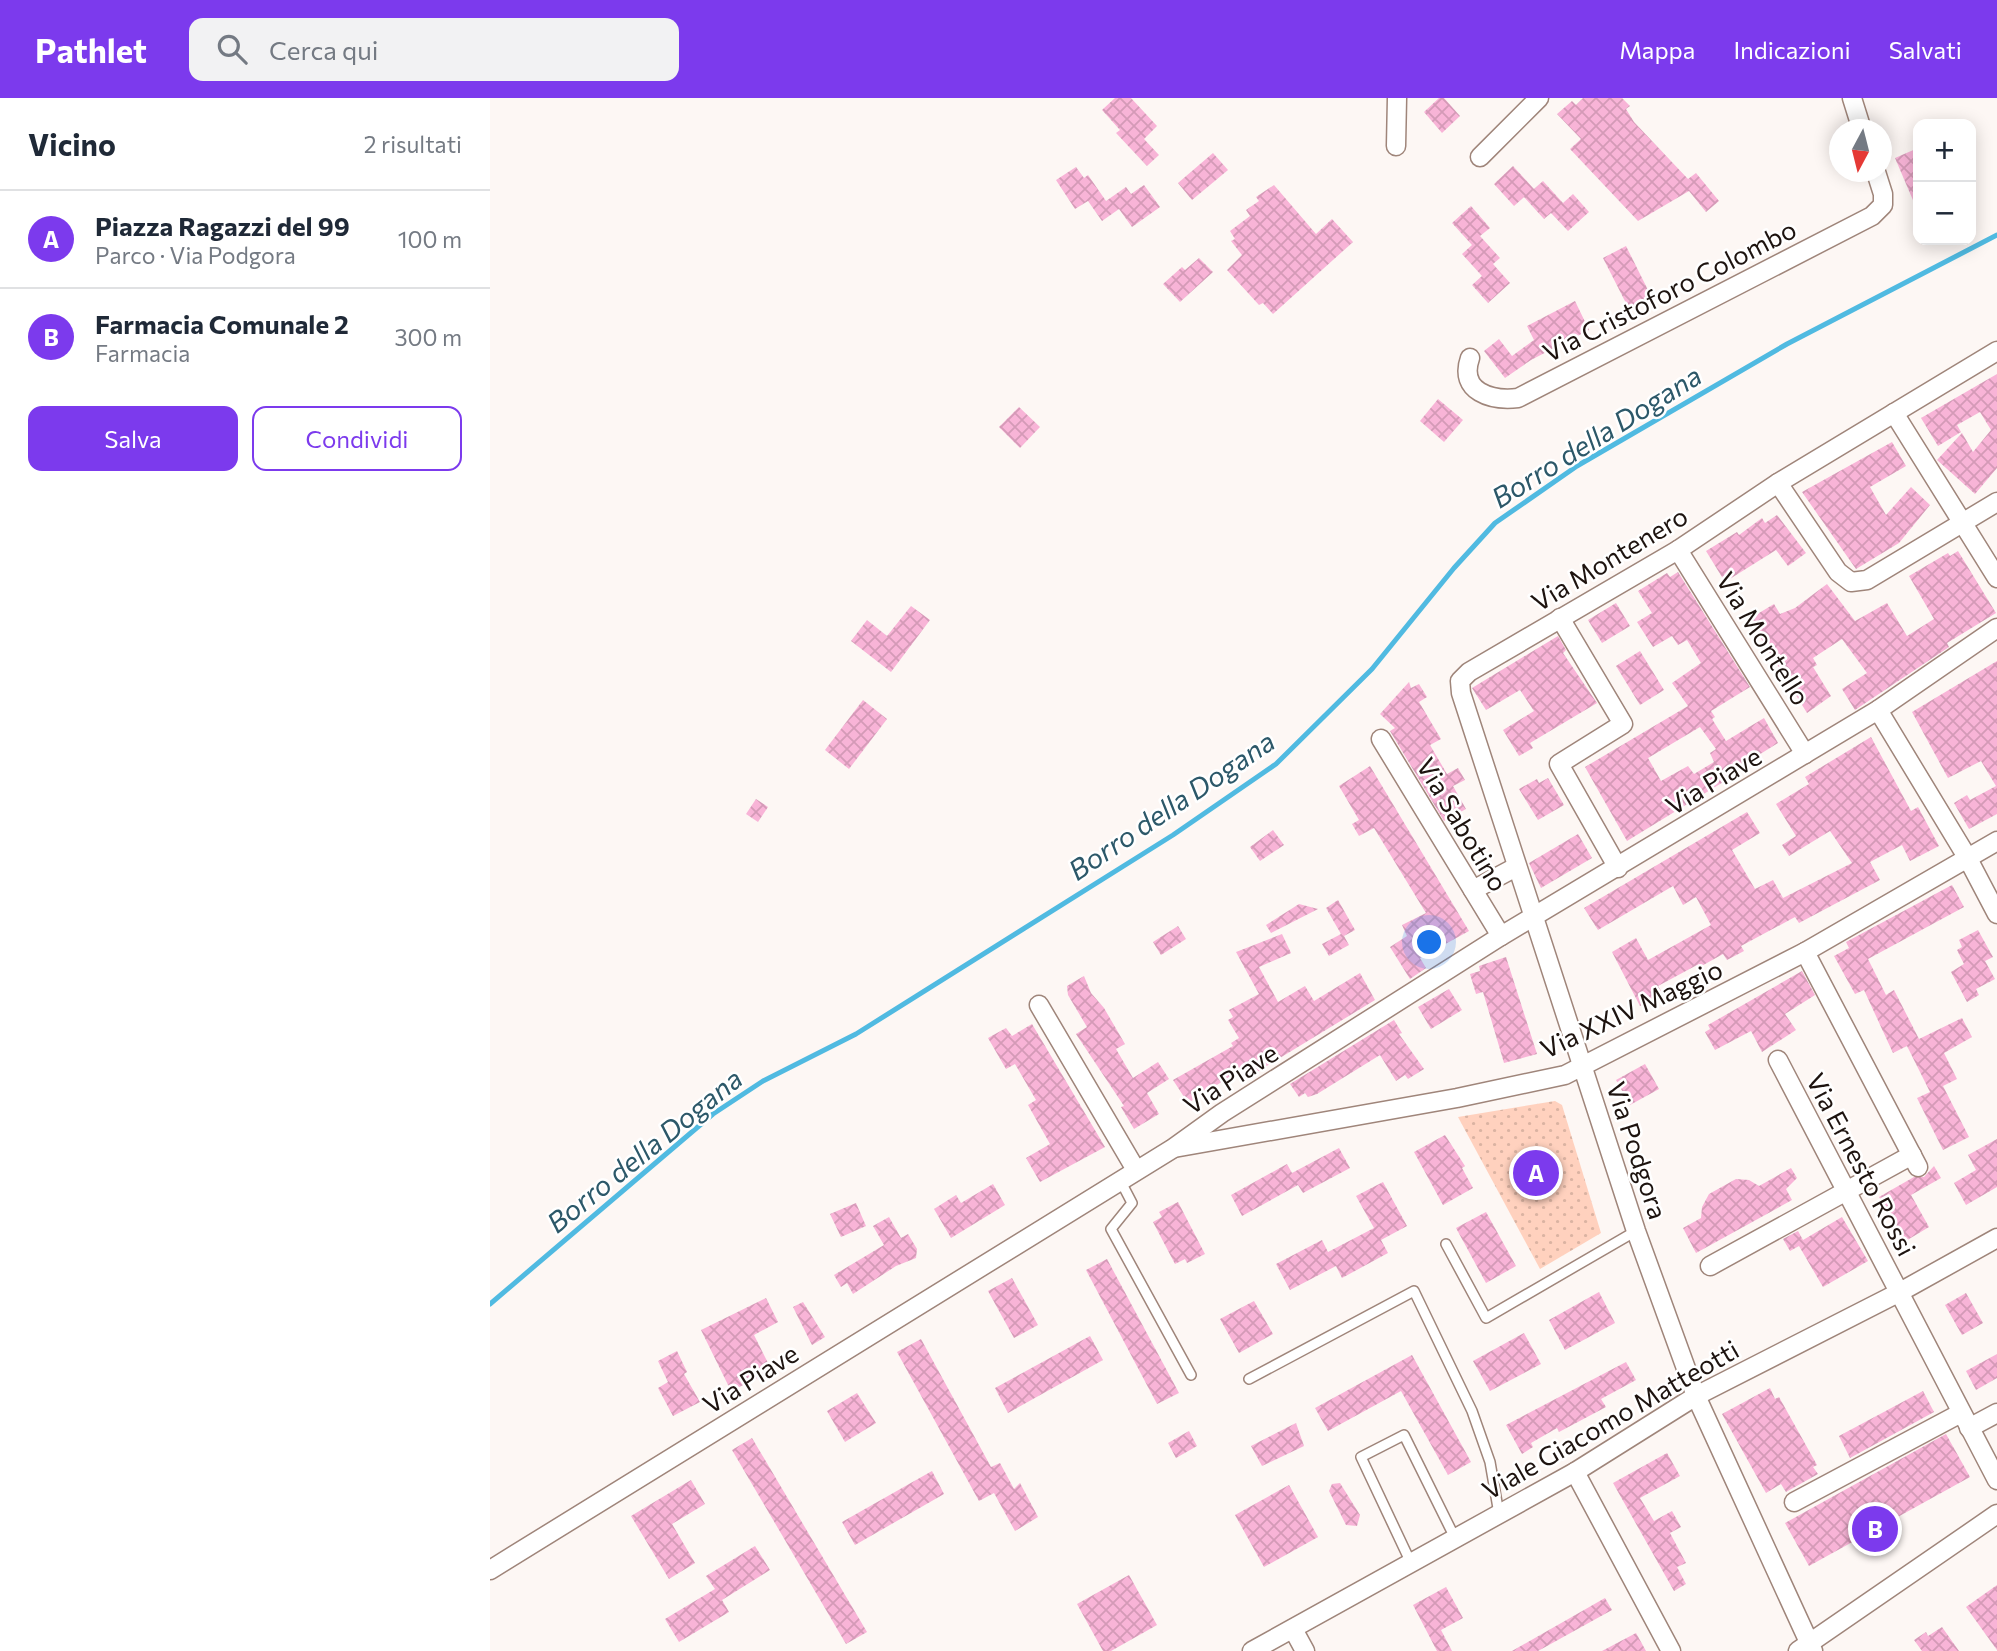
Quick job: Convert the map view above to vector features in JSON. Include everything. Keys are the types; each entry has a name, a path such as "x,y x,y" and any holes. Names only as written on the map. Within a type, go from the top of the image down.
{"street":[{"path":"1396,146 1397,98"},
{"path":"1480,157 1539,98"},
{"path":"1852,98 1859,119"},
{"name":"Via Cristoforo Colombo","path":"1470,358 1467,366 1470,384 1480,394 1499,400 1518,398 1872,216 1882,205 1883,194 1879,182"},
{"name":"Via Montenero","path":"1533,918 1461,693 1460,681 1469,672 1678,550 1778,482 1997,351"},
{"path":"1894,413 1997,578"},
{"path":"1778,482 1838,572 1851,582 1867,580 1997,502"},
{"name":"Via Montello","path":"1678,550 1805,754"},
{"path":"1560,618 1623,724 1559,764 1618,868"},
{"name":"Via Piave","path":"490,1570 1172,1149 1222,1113 1501,936 1878,710 1997,628"},
{"path":"1878,710 1967,857 1997,914"},
{"name":"Via Sabotino","path":"1381,739 1501,936"},
{"name":"Via XXIV Maggio","path":"1172,1149 1457,1098 1565,1074 1805,952 1997,841"},
{"path":"1473,890 1517,867"},
{"name":"Via Podgora","path":"1533,918 1636,1231 1696,1396 1807,1649"},
{"path":"1710,1266 1846,1191 1915,1161 1805,952"},
{"path":"1039,1005 1136,1170"},
{"name":"Via Ernesto Rossi","path":"1779,1060 1997,1480"},
{"name":"Viale Giacomo Matteotti","path":"1252,1651 1575,1472 1696,1396 1900,1292 1997,1238"},
{"path":"1794,1502 1965,1420 1997,1413"},
{"path":"1575,1472 1671,1651"},
{"path":"1807,1649 1997,1514"},
{"path":"1293,1629 1305,1651"}],"lane":[{"path":"1120,1179 1132,1203 1111,1229 1191,1375"},
{"path":"1446,1244 1486,1318 1636,1231"},
{"path":"1249,1379 1414,1290 1472,1411 1490,1462 1499,1514"},
{"path":"1411,1563 1361,1457 1404,1435 1455,1538"}],"shaded area":[{"path":"1555,1101 1562,1105 1601,1233 1540,1269 1458,1117"}],"building":[{"path":"1115,98 1131,98 1157,126 1144,139 1159,155 1147,166 1116,133 1120,130 1102,110"},
{"path":"1439,98 1444,98 1460,116 1442,133 1424,112"},
{"path":"1583,98 1622,98 1630,106 1626,109 1634,122 1688,179 1696,173 1719,201 1706,212 1689,191 1638,221 1570,149 1581,139 1557,114 1572,101 1576,105"},
{"path":"1913,150 1913,200 1895,158"},
{"path":"1213,153 1228,170 1192,200 1178,183"},
{"path":"1513,166 1534,189 1543,181 1563,203 1573,194 1589,212 1568,231 1551,213 1544,219 1524,197 1514,206 1494,184"},
{"path":"1076,167 1084,178 1088,175 1106,201 1126,187 1131,194 1144,185 1160,207 1132,227 1119,209 1102,221 1088,201 1075,209 1056,180"},
{"path":"1274,185 1316,234 1332,219 1353,242 1273,314 1263,303 1259,305 1227,270 1242,255 1231,241 1235,239 1230,231 1250,216 1246,210 1259,201 1256,197"},
{"path":"1471,206 1490,228 1480,236 1500,258 1493,264 1510,283 1488,303 1472,285 1482,276 1462,254 1472,245 1452,223"},
{"path":"1626,246 1652,298 1629,309 1603,258"},
{"path":"1199,258 1213,272 1180,302 1163,284 1182,267 1185,270"},
{"path":"1575,301 1589,330 1531,360 1505,378 1484,351 1499,339 1512,356 1534,340 1527,326"},
{"path":"1997,374 1997,468 1975,494 1937,460 1962,433 1973,452 1991,430 1980,412 1957,425 1961,432 1938,446 1921,418"},
{"path":"1438,399 1463,420 1444,442 1420,421"},
{"path":"1019,407 1040,427 1020,448 999,427"},
{"path":"1892,442 1906,466 1870,487 1886,515 1911,487 1930,505 1899,543 1856,569 1802,492"},
{"path":"1777,515 1806,553 1788,566 1776,550 1725,582 1706,551 1737,532 1739,535 1762,518 1765,523"},
{"path":"1958,551 1996,613 1947,643 1949,647 1855,710 1842,689 1867,673 1842,639 1813,658 1817,665 1813,667 1831,696 1807,713 1749,619 1774,604 1780,614 1795,608 1827,584 1855,621 1887,603 1907,636 1934,619 1909,576 1948,553 1950,556"},
{"path":"1678,572 1750,687 1711,711 1715,717 1712,719 1726,741 1764,718 1778,743 1749,761 1751,765 1627,841 1585,767 1688,706 1672,683 1701,663 1687,640 1678,645 1672,636 1653,647 1637,622 1652,613 1638,591 1667,573 1670,577","holes":["1700,727 1716,749 1710,753 1714,762 1694,774 1688,766 1661,781 1648,758"]},
{"path":"1616,603 1630,626 1602,643 1588,620"},
{"path":"911,606 930,620 891,672 851,641 867,620 887,636"},
{"path":"1558,636 1566,650 1563,653 1597,703 1530,743 1533,748 1519,756 1503,730 1534,711 1520,690 1486,710 1472,688"},
{"path":"1640,651 1664,690 1640,705 1616,666"},
{"path":"1997,661 1997,814 1969,829 1954,803 1967,795 1970,800 1996,786 1981,761 1948,778 1912,712"},
{"path":"1409,682 1411,688 1419,684 1427,697 1419,702 1441,739 1430,745 1447,774 1458,768 1465,780 1453,786 1466,809 1444,821 1390,731 1395,728 1380,714"},
{"path":"863,700 887,719 849,769 825,750"},
{"path":"1871,737 1911,811 1918,807 1939,846 1910,861 1902,845 1870,862 1880,880 1799,923 1795,917 1741,946 1744,951 1727,960 1723,954 1698,968 1697,965 1658,986 1663,994 1640,1006 1612,952 1636,938 1648,960 1711,925 1696,897 1683,905 1673,886 1598,930 1584,908 1747,812 1760,833 1732,850 1755,889 1773,880 1783,898 1852,863 1830,831 1789,856 1782,845 1796,836 1776,804 1809,784 1805,777"},
{"path":"1370,766 1469,931 1420,958 1426,968 1410,979 1390,947 1407,936 1402,925 1426,913 1374,828 1359,836 1352,824 1359,820 1339,786"},
{"path":"1548,778 1564,805 1538,820 1519,789 1537,779 1539,783"},
{"path":"756,799 768,807 758,822 746,814"},
{"path":"1273,830 1284,845 1260,861 1250,847"},
{"path":"1578,834 1592,858 1541,888 1529,863"},
{"path":"1952,885 1964,907 1868,959 1886,995 1894,990 1919,1039 1962,1018 1972,1037 1944,1053 1957,1079 1943,1086 1969,1137 1943,1150 1917,1098 1930,1092 1907,1046 1893,1053 1864,990 1855,994 1834,956 1849,948 1846,942"},
{"path":"1338,900 1355,930 1344,936 1349,945 1329,956 1322,944 1341,934 1326,908"},
{"path":"1299,904 1318,909 1271,933 1266,925"},
{"path":"1178,926 1186,939 1161,955 1153,942"},
{"path":"1978,930 1993,957 1985,961 1995,979 1976,989 1979,995 1967,1002 1951,972 1964,964 1957,950 1962,947 1959,940"},
{"path":"1282,934 1291,953 1259,967 1278,1002 1305,986 1314,1001 1360,973 1375,1000 1257,1072 1252,1063 1188,1103 1173,1080 1233,1046 1231,1043 1239,1038 1228,1020 1233,1017 1229,1010 1259,994 1236,952"},
{"path":"1506,957 1537,1054 1504,1063 1483,992 1476,994 1470,974 1480,971 1479,966"},
{"path":"1802,971 1815,995 1785,1014 1796,1030 1762,1052 1751,1031 1715,1050 1705,1032 1710,1029 1708,1025"},
{"path":"1084,976 1091,993 1104,1008 1125,1044 1116,1049 1133,1078 1158,1062 1169,1079 1147,1093 1159,1114 1134,1129 1121,1107 1124,1106 1076,1034 1087,1027 1068,995 1067,986"},
{"path":"1449,989 1462,1010 1431,1029 1418,1007"},
{"path":"1394,1020 1402,1033 1399,1034 1424,1069 1408,1079 1405,1075 1396,1081 1380,1055 1317,1094 1308,1097 1305,1093 1299,1097 1290,1084"},
{"path":"1032,1024 1105,1147 1040,1182 1026,1158 1050,1144 1028,1105 1036,1100 1015,1064 1006,1069 988,1038 1006,1028 1012,1036"},
{"path":"1645,1064 1659,1089 1630,1105 1616,1080"},
{"path":"1445,1135 1465,1166 1462,1168 1473,1188 1443,1205 1414,1152"},
{"path":"1997,1139 1997,1187 1966,1205 1954,1183 1976,1170 1968,1155"},
{"path":"1339,1148 1350,1168 1303,1193 1298,1185 1242,1216 1231,1195 1287,1164 1292,1173"},
{"path":"1934,1166 1941,1178 1911,1195 1929,1227 1904,1242 1879,1197 1914,1177 1924,1177"},
{"path":"1791,1168 1797,1178 1786,1189 1792,1200 1696,1253 1683,1228 1701,1218 1702,1207 1709,1194 1736,1179 1749,1180 1759,1186"},
{"path":"1383,1182 1407,1226 1381,1240 1388,1253 1342,1278 1336,1266 1290,1290 1276,1264 1322,1240 1328,1252 1374,1228 1356,1196"},
{"path":"993,1184 1005,1205 951,1238 934,1209 956,1195 961,1203"},
{"path":"1178,1202 1205,1254 1187,1263 1185,1259 1175,1264 1153,1222 1162,1217 1159,1212"},
{"path":"856,1203 866,1226 841,1237 830,1214"},
{"path":"1486,1212 1516,1266 1486,1283 1456,1228"},
{"path":"889,1217 901,1238 908,1234 917,1249 916,1258 896,1266 853,1294 847,1283 841,1287 834,1275 884,1245 873,1226"},
{"path":"1842,1217 1868,1261 1823,1287 1799,1246 1790,1251 1783,1239 1798,1231 1803,1240"},
{"path":"1107,1259 1179,1393 1157,1404 1086,1270"},
{"path":"1012,1278 1038,1325 1014,1338 988,1291"},
{"path":"1599,1292 1615,1323 1565,1350 1549,1320"},
{"path":"1966,1293 1983,1323 1962,1335 1945,1305"},
{"path":"766,1298 778,1322 754,1335 772,1371 731,1391 701,1330"},
{"path":"1254,1301 1273,1334 1239,1353 1220,1319"},
{"path":"803,1302 825,1337 812,1345 793,1307"},
{"path":"1524,1333 1541,1364 1490,1391 1473,1361"},
{"path":"1090,1336 1103,1360 1008,1413 995,1388"},
{"path":"921,1339 991,1467 1000,1463 1014,1489 1020,1483 1038,1517 1015,1531 994,1493 979,1501 897,1352"},
{"path":"677,1351 687,1372 684,1374 700,1402 673,1416 658,1388 668,1382 658,1361"},
{"path":"1997,1354 1997,1378 1976,1390 1966,1371"},
{"path":"1412,1355 1471,1462 1448,1475 1401,1391 1328,1431 1315,1408"},
{"path":"1626,1362 1636,1380 1601,1399 1606,1407 1559,1432 1557,1428 1531,1443 1533,1447 1522,1454 1506,1425"},
{"path":"1770,1388 1775,1399 1779,1397 1817,1465 1813,1467 1818,1474 1786,1492 1781,1484 1766,1493 1722,1414"},
{"path":"1923,1391 1934,1412 1850,1458 1839,1436"},
{"path":"857,1393 876,1423 845,1442 827,1411"},
{"path":"1296,1423 1304,1446 1262,1466 1251,1446"},
{"path":"1189,1431 1197,1446 1176,1458 1168,1443"},
{"path":"1946,1434 1970,1477 1809,1566 1785,1523"},
{"path":"752,1438 867,1632 846,1644 732,1450"},
{"path":"1667,1453 1680,1476 1640,1498 1654,1521 1672,1511 1681,1527 1670,1533 1686,1563 1677,1567 1686,1584 1674,1591 1613,1483"},
{"path":"932,1471 944,1494 855,1545 842,1522"},
{"path":"691,1480 705,1504 672,1524 695,1563 669,1579 631,1516"},
{"path":"1340,1483 1360,1515 1357,1526 1346,1525 1329,1491 1332,1484"},
{"path":"1289,1485 1318,1537 1264,1567 1235,1515"},
{"path":"755,1546 770,1570 722,1600 729,1612 679,1642 665,1619 715,1589 706,1576"},
{"path":"1129,1575 1157,1625 1111,1651 1103,1651 1077,1604"},
{"path":"1997,1585 1997,1650 1966,1607"},
{"path":"1446,1587 1463,1618 1441,1630 1452,1651 1437,1651 1413,1605"},
{"path":"1605,1598 1612,1610 1538,1651 1512,1651"},
{"path":"1942,1627 1959,1651 1922,1651 1914,1640 1926,1632 1928,1636"},
{"path":"1636,1633 1646,1651 1602,1651"}],"waterway":[{"name":"Borro della Dogana","path":"490,1304 713,1114 763,1081 856,1034 1173,835 1276,764 1372,669 1454,568 1495,523 1577,466 1787,344 1997,235"}],"place":[{"name":"Piazza Ragazzi del 99","path":"1536,1173"},
{"name":"Farmacia Comunale 2","path":"1875,1529"}]}
